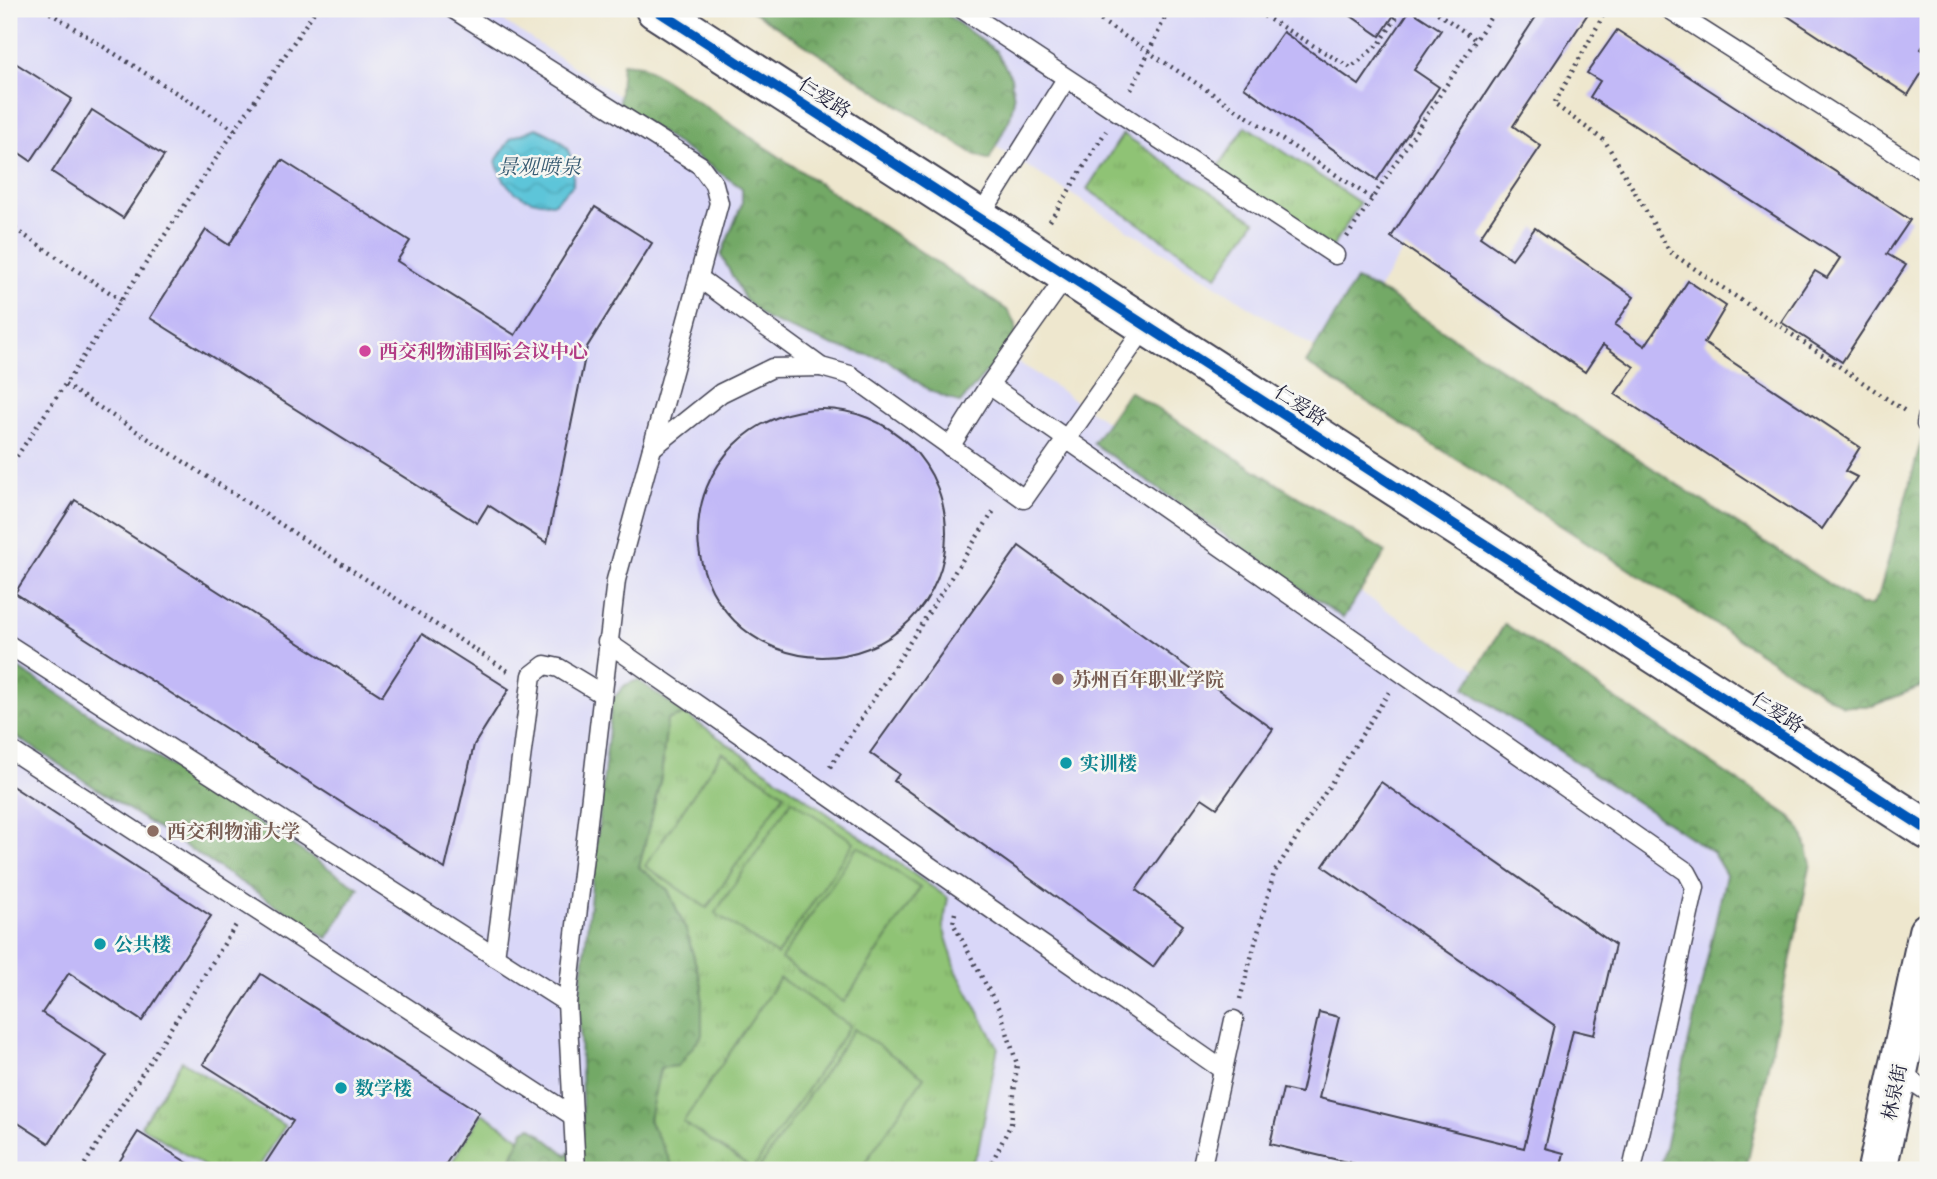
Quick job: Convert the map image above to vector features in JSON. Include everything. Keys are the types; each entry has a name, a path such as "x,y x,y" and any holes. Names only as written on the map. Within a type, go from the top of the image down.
{"main road":[{"name":"仁爱路","path":"655,9 1928,830"},
{"name":"林泉街","path":"1877,1170 1913,1082 1928,932"}],"lane":[{"path":"453,9 700,165 714,184 719,203 616,580 567,1003 576,1170"},
{"path":"962,9 1335,255"},
{"path":"1669,9 1928,174"},
{"path":"979,218 1066,79"},
{"path":"950,447 989,385 1067,275"},
{"path":"699,278 821,367"},
{"path":"652,449 721,393 772,368 821,367 850,375 1024,499 1146,326"},
{"path":"989,385 1687,872 1695,887 1632,1170"},
{"path":"607,642 1223,1070"},
{"path":"9,645 567,1003"},
{"path":"495,957 532,675 545,665 559,668 602,694"},
{"path":"9,749 573,1116"},
{"path":"1200,1170 1234,1020"}],"path":[{"path":"44,9 235,130"},
{"path":"9,468 316,9"},
{"path":"1083,9 1373,199"},
{"path":"1252,9 1351,68 1380,43 1402,9"},
{"path":"1432,9 1476,40"},
{"path":"1335,255 1496,9"},
{"path":"1607,9 1555,104 1605,141 1670,252 1927,420"},
{"path":"9,225 121,300"},
{"path":"65,385 530,685"},
{"path":"816,788 1009,488"},
{"path":"1234,1020 1274,873 1401,673"},
{"path":"960,888 953,923 1001,1013 1017,1064 1011,1124 988,1170"},
{"path":"81,1170 249,905"},
{"path":"9,1162 22,1170"}],"shaded area":[{"path":"9,9 485,9 767,193 1735,844 1738,1170 9,1170"},
{"path":"778,9 1555,9 1334,360"}],"green space":[{"path":"749,9 939,9 996,51 1011,77 1014,99 1010,118 989,160 974,154"},
{"path":"622,63 641,65 664,79 1007,310 1016,324 1015,339 960,403 929,390 887,360 834,346 766,319 745,300 721,255 742,204 742,188 619,104"},
{"path":"1246,126 1360,203 1332,248 1217,169"},
{"path":"1123,134 1255,221 1217,276 1087,189"},
{"path":"1356,280 1387,294 1861,605 1872,605 1879,594 1928,417 1928,684 1872,706 1843,706 1306,363"},
{"path":"1129,391 1386,552 1343,618 1093,443"},
{"path":"1505,624 1791,817 1803,834 1811,863 1746,1170 1660,1170 1726,875 1713,853 1465,688"},
{"path":"9,662 359,888 327,938 9,732"},
{"path":"638,680 685,714 667,720 661,777 639,867 668,890 686,930 702,986 702,1035 678,1066 660,1068 649,1120 675,1170 507,1170 524,1130 531,1127 567,1155 583,1134 579,1003 612,700 625,685"},
{"path":"685,714 948,898 943,927 957,972 998,1047 978,1151 968,1170 675,1170 664,1153 650,1122 653,1091 668,1053 702,986 686,930 668,890 639,868 661,777 667,720"},
{"path":"722,752 784,794 707,908 645,866"},
{"path":"792,800 854,842 777,955 715,913"},
{"path":"858,846 920,888 844,1002 781,959"},
{"path":"780,978 850,1026 753,1169 683,1122"},
{"path":"854,1029 924,1077 860,1170 758,1170"},
{"path":"182,1061 285,1126 257,1170 210,1170 141,1126"},
{"path":"482,1113 520,1138 507,1170 447,1170"}],"water":[{"name":"景观喷泉","path":"536,128 562,143 572,163 573,185 554,203 533,201 517,193 504,180 496,161 511,138"}],"building":[{"path":"1341,9 1398,9 1380,36"},
{"path":"1541,9 1591,9 1513,126 1541,146 1480,237 1512,259 1535,228 1634,297 1615,325 1645,346 1688,281 1726,306 1704,343 1860,447 1845,471 1857,477 1822,529 1615,394 1634,367 1603,345 1585,372 1391,237"},
{"path":"1777,9 1928,9 1928,38 1921,49 1928,54 1928,63 1908,95"},
{"path":"1410,10 1441,30 1414,70 1439,87 1377,180 1244,87 1283,32 1359,85"},
{"path":"1617,30 1910,220 1887,254 1906,265 1842,362 1781,322 1815,271 1827,278 1840,258 1590,97 1600,81 1587,73"},
{"path":"9,59 72,99 31,161 9,146"},
{"path":"92,110 164,156 123,218 52,172"},
{"path":"282,160 410,241 397,261 515,335 595,207 652,243 587,347 547,543 488,505 477,523 150,318 206,230 229,245"},
{"path":"810,409 834,409 881,423 910,445 937,485 944,509 944,557 937,581 910,621 870,648 834,657 810,657 763,643 743,629 726,612 712,592 703,569 698,545 698,521 712,474 726,454 743,437 763,423 786,414"},
{"path":"75,500 382,696 422,634 509,689 474,745 445,869 15,593"},
{"name":"实训楼","path":"1019,546 1273,729 1217,808 1202,798 1136,890 1183,925 1153,967 894,781 899,774 870,753"},
{"path":"1381,782 1615,945 1594,1035 1573,1030 1545,1148 1564,1153 1560,1170 1381,1170 1270,1144 1283,1089 1301,1093 1319,1012 1339,1017 1319,1098 1524,1148 1554,1025 1323,866"},
{"name":"公共楼","path":"9,784 211,916 142,1021 69,973 42,1013 107,1055 49,1143 9,1117"},
{"name":"数学楼","path":"261,974 479,1112 442,1170 261,1170 293,1121 203,1064"},
{"path":"138,1132 199,1170 114,1170"}],"cycle path":[{"path":"655,9 1928,830"}],"place":[{"name":"西交利物浦国际会议中心","path":"365,351"},
{"name":"苏州百年职业学院","path":"1058,679"},
{"name":"实训楼","path":"1066,763"},
{"name":"西交利物浦大学","path":"153,831"},
{"name":"公共楼","path":"100,944"},
{"name":"数学楼","path":"341,1088"}]}
